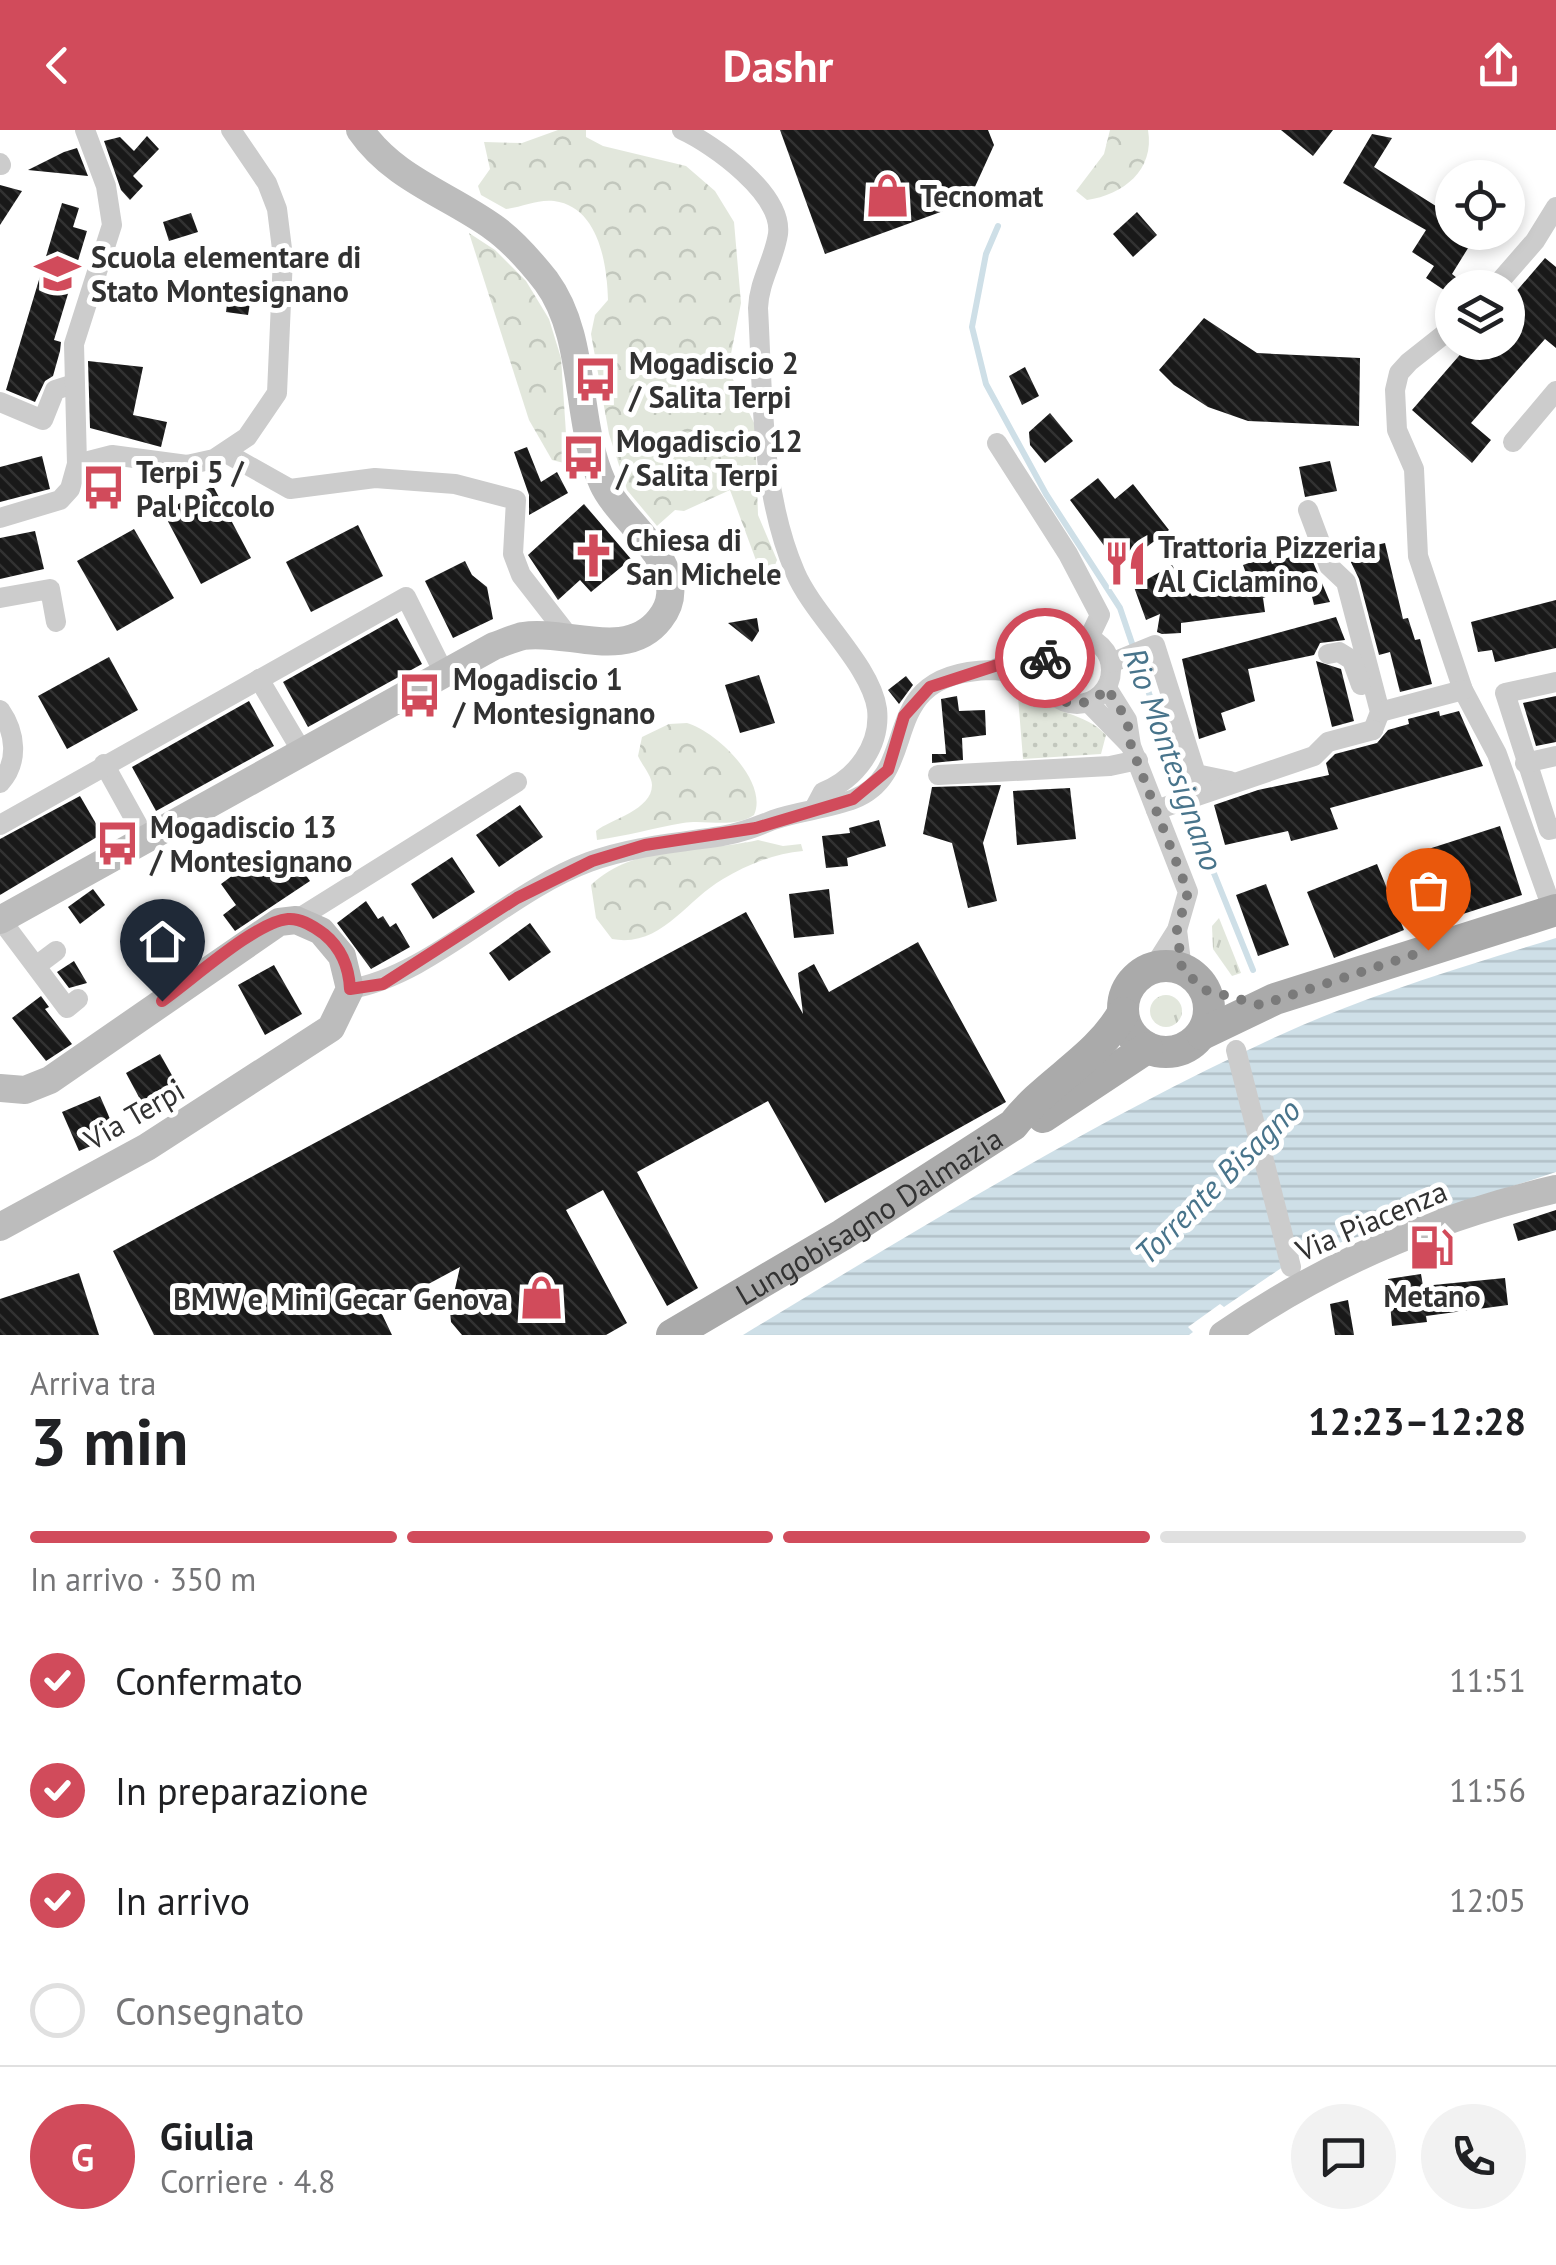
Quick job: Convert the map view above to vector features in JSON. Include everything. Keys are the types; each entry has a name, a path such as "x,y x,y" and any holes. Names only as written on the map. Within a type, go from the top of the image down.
{"main road":[{"name":"Lungobisagno Dalmazia","path":"1013,1124 1034,1121 1062,1107 1147,1048 1178,1051 1202,1034 1235,1022 1261,1005 1555,910"},
{"name":"Lungobisagno Dalmazia","path":"672,1335 842,1235 1013,1124 1028,1106 1108,1040 1123,1013 1130,985 1180,976"},
{"path":"1180,976 1261,1005"},
{"path":"1180,976 1210,1012 1202,1034"},
{"path":"1123,1013 1130,1034 1147,1048"}],"street":[{"path":"0,518 60,500 70,488 77,464 74,344 112,225 106,186 86,130"},
{"path":"77,464 112,456 187,465 226,453 262,421 278,393 282,308 278,209 267,183 231,130"},
{"path":"78,999 67,1008 0,920 444,673 524,636 617,642 641,635 661,619 669,595 666,573 654,548 604,488 592,458 564,320 548,284 496,228 421,188 360,130"},
{"path":"682,130 733,164 774,210 778,234 759,289 758,308 775,504 796,574 809,601 868,682 877,710 868,751 858,770 842,784 823,792 814,809"},
{"path":"1509,270 1556,207"},
{"path":"1435,341 1399,373 1395,390 1397,430 1414,469 1418,556 1464,690 1497,754 1555,910"},
{"path":"0,402 43,420 55,390 74,384"},
{"path":"1514,442 1556,391"},
{"path":"997,443 1068,554 1100,614 1089,638"},
{"path":"226,453 290,489 376,478 455,484 516,500 514,554 521,575 570,638"},
{"path":"1308,510 1329,566 1346,582 1376,721"},
{"path":"0,598 50,589 56,622"},
{"path":"0,825 406,597 444,673"},
{"path":"1117,660 1089,638 1064,638 1044,668 1048,689 1066,703 1089,703 1107,688 1117,660 1155,645 1196,774 1232,781"},
{"path":"1328,654 1338,652 1352,660 1376,721"},
{"path":"296,920 321,931 333,942 349,972 350,989 383,984 517,898 592,861 645,845 740,832 853,799 878,782 896,754 904,716 930,687 993,670 1044,668"},
{"path":"259,678 301,750"},
{"path":"1556,682 1505,692 1549,830 1556,828"},
{"path":"1107,688 1127,720 1134,753"},
{"path":"1164,807 1314,756 1328,742 1464,690"},
{"path":"1089,703 1134,753 1164,807 1188,892 1177,930 1180,976"},
{"path":"0,710 13,750 11,770 0,783"},
{"path":"938,774 1110,766 1134,753"},
{"path":"1525,763 1556,756"},
{"path":"104,764 145,838"},
{"path":"0,1088 25,1090 50,1080 267,926 296,920 517,782"},
{"path":"36,966 56,951"},
{"name":"Via Terpi","path":"0,1227 148,1148 321,1038 340,1018 350,989"},
{"path":"1236,1050 1291,1267"},
{"name":"Via Piacenza","path":"1223,1335 1341,1262 1498,1202 1556,1190"}],"green space":[{"path":"558,130 586,130 586,137 603,146 686,166 715,191 734,222 741,303 728,369 755,425 758,515 777,560 772,573 757,563 730,490 684,511 675,510 657,526 627,490 609,434 591,334 595,315 608,300 602,254 591,225 569,206 554,201 506,209 481,195 478,186 490,169 484,142 522,143"},
{"path":"1110,130 1148,130 1146,157 1134,178 1124,186 1087,200 1076,191 1104,154"},
{"path":"469,233 495,250 526,281 549,319 561,358 568,464 552,460 529,420"},
{"path":"1077,653 1089,658 1094,670 1089,682 1077,687 1065,682 1060,670 1065,658"},
{"path":"1017,684 1032,685 1050,704 1097,727 1106,735 1101,754 1023,759"},
{"path":"687,723 712,736 747,773 757,802 754,815 737,822 683,823 597,840 596,831 638,807 650,794 652,782 638,756 642,737 669,724"},
{"path":"758,840 783,846 801,844 803,851 772,857 732,874 645,937 612,939 596,918 591,885 628,862"},
{"path":"1219,918 1241,973 1232,976 1213,949 1212,926"},
{"path":"1166,995 1177,1000 1182,1011 1177,1022 1166,1027 1155,1022 1150,1011 1155,1000"}],"water":[{"name":"Torrente Bisagno","path":"1556,938 1556,1172 1299,1256 1224,1307 1220,1304 1188,1327 1193,1332 1189,1335 743,1335 1006,1178 1208,1069 1346,1007"}],"building":[{"name":"Tecnomat","path":"780,130 988,130 994,145 968,202 825,254"},
{"path":"1281,130 1333,130 1313,156"},
{"path":"1372,134 1392,138 1374,167 1435,205 1435,250 1467,250 1454,270 1435,270 1435,284 1426,278 1434,266 1412,252 1426,230 1343,183"},
{"path":"147,136 159,149 133,176 143,186 130,200 121,190 104,141 120,137 134,151"},
{"path":"77,148 88,176 28,170 64,152"},
{"path":"0,185 22,191 0,225"},
{"name":"Scuola elementare di Stato Montesignano","path":"62,203 79,208 73,227 87,231 54,340 61,342 53,376 45,381 35,402 6,390"},
{"path":"1137,212 1157,235 1133,257 1113,234"},
{"path":"191,213 198,232 169,241 163,222"},
{"path":"1545,258 1556,267 1556,348 1545,339 1471,423 1491,440 1472,463 1412,410 1455,360 1525,360 1525,281"},
{"path":"230,282 253,285 248,315 226,312"},
{"path":"1204,318 1257,353 1360,358 1359,426 1248,421 1208,407 1174,385 1159,370"},
{"path":"88,361 143,367 133,415 167,422 161,447 90,428"},
{"path":"1025,367 1039,396 1022,405 1009,376"},
{"path":"1050,413 1073,441 1045,463 1030,445 1029,432"},
{"path":"527,447 541,482 557,472 568,493 529,515 529,495 514,452"},
{"path":"42,456 50,489 0,502 0,467"},
{"path":"1330,461 1337,491 1305,497 1299,467"},
{"path":"1098,478 1115,499 1133,484 1169,530 1120,567 1070,500"},
{"path":"213,486 251,558 201,584 163,512"},
{"name":"Chiesa di San Michele","path":"584,504 631,559 591,592 580,580 558,600 528,555"},
{"path":"358,525 383,576 311,612 286,562"},
{"path":"134,529 174,598 117,631 77,561"},
{"path":"35,531 44,569 0,579 0,538"},
{"path":"1385,543 1403,619 1408,618 1415,640 1420,639 1432,684 1400,692 1390,652 1379,655 1359,579 1346,552"},
{"path":"1308,550 1330,602 1314,605 1308,580 1263,598 1265,612 1181,623 1181,633 1162,634 1157,632 1160,614 1146,620 1134,587 1172,565 1192,596 1231,590 1250,584 1243,565 1269,556 1272,564"},
{"path":"465,561 472,575 487,587 493,619 453,638 425,581"},
{"path":"1556,600 1556,648 1495,662 1492,650 1478,652 1471,622"},
{"path":"1336,617 1345,640 1320,643 1314,655 1248,669 1255,701 1221,713 1226,730 1199,739 1182,659"},
{"path":"397,618 422,664 308,727 283,682"},
{"path":"757,618 759,631 752,642 728,623"},
{"path":"109,657 138,710 67,749 38,696"},
{"path":"1316,661 1341,669 1354,721 1332,727"},
{"path":"759,675 775,723 740,733 725,685"},
{"path":"906,676 913,685 899,704 888,690"},
{"path":"957,696 959,711 985,710 986,735 962,738 963,760 932,763 932,754 946,754 941,699"},
{"path":"1556,696 1556,742 1536,746 1523,703"},
{"path":"249,701 274,746 156,811 132,767"},
{"path":"1439,711 1440,716 1459,711 1483,766 1330,808 1338,829 1291,841 1288,831 1225,845 1214,805 1258,790 1329,775 1326,763 1335,754 1377,743 1388,730 1409,724 1408,719"},
{"path":"1001,785 983,843 997,901 968,908 952,843 923,834 932,787"},
{"path":"1070,788 1076,839 1017,845 1013,791"},
{"path":"80,796 102,834 0,895 0,839"},
{"path":"520,805 543,837 499,867 476,835"},
{"path":"879,820 886,846 847,858 848,866 826,868 822,836 850,833 849,828"},
{"path":"1500,826 1522,895 1438,922 1416,853"},
{"path":"259,856 274,876 294,859 310,881 235,931 223,915 236,905 221,884"},
{"path":"452,857 475,892 433,919 411,884"},
{"path":"1377,864 1404,930 1334,958 1307,892"},
{"path":"1266,884 1289,945 1258,956 1236,895"},
{"path":"93,889 105,905 80,924 68,907"},
{"path":"829,889 834,934 794,938 789,894"},
{"path":"366,901 378,919 383,916 390,927 396,923 410,947 371,969 337,923"},
{"path":"746,912 803,1014 798,973 814,964 829,992 918,942 1006,1102 825,1203 768,1101 637,1172 698,1288 667,1306 603,1190 566,1210 627,1323 606,1335 462,1335 451,1322 450,1311 460,1267 380,1310 392,1335 154,1335 113,1251"},
{"path":"530,923 551,952 509,981 489,953"},
{"path":"74,961 87,983 69,988 57,972"},
{"path":"274,965 302,1014 265,1035 238,985"},
{"path":"41,996 49,1007 45,1009 72,1044 46,1061 12,1018"},
{"path":"160,1054 183,1095 148,1114 126,1073"},
{"path":"100,1096 117,1135 79,1151 62,1112"},
{"path":"1556,1210 1556,1230 1518,1241 1513,1224"},
{"path":"79,1273 99,1335 0,1335 0,1299"},
{"path":"1421,1274 1423,1286 1505,1278 1508,1305 1426,1316 1427,1322 1392,1326 1388,1279"},
{"path":"1348,1300 1354,1335 1335,1335 1330,1304"}],"waterway":[{"name":"Rio Montesignano","path":"998,226 986,254 972,327 986,384 1046,494 1120,608 1190,814 1253,970"}],"way so far":[{"path":"1045,658 1043,678 1056,698 1078,705 1089,703 1107,688 1127,720 1131,746 1188,892 1177,930 1182,969 1205,990 1261,1005 1428,950"}],"place":[{"name":"Tecnomat","path":"887,195"},
{"name":"Scuola elementare di Stato Montesignano","path":"58,273"},
{"name":"Mogadiscio 2 / Salita Terpi","path":"596,379"},
{"name":"Mogadiscio 12 / Salita Terpi","path":"583,457"},
{"name":"Terpi 5 / Pal Piccolo","path":"103,488"},
{"name":"Chiesa di San Michele","path":"593,556"},
{"name":"Trattoria Pizzeria Al Ciclamino","path":"1125,563"},
{"name":"Mogadiscio 1 / Montesignano","path":"420,695"},
{"name":"Mogadiscio 13 / Montesignano","path":"117,843"},
{"name":"Metano","path":"1432,1248"},
{"name":"BMW e Mini Gecar Genova","path":"541,1298"}],"route":[{"path":"162,1001 267,926 288,919 306,923 333,942 349,972 350,989 383,984 517,898 592,861 645,845 756,828 853,799 865,793 888,770 896,754 904,716 914,700 930,687 963,674 993,670 1003,662 1045,658"}]}
